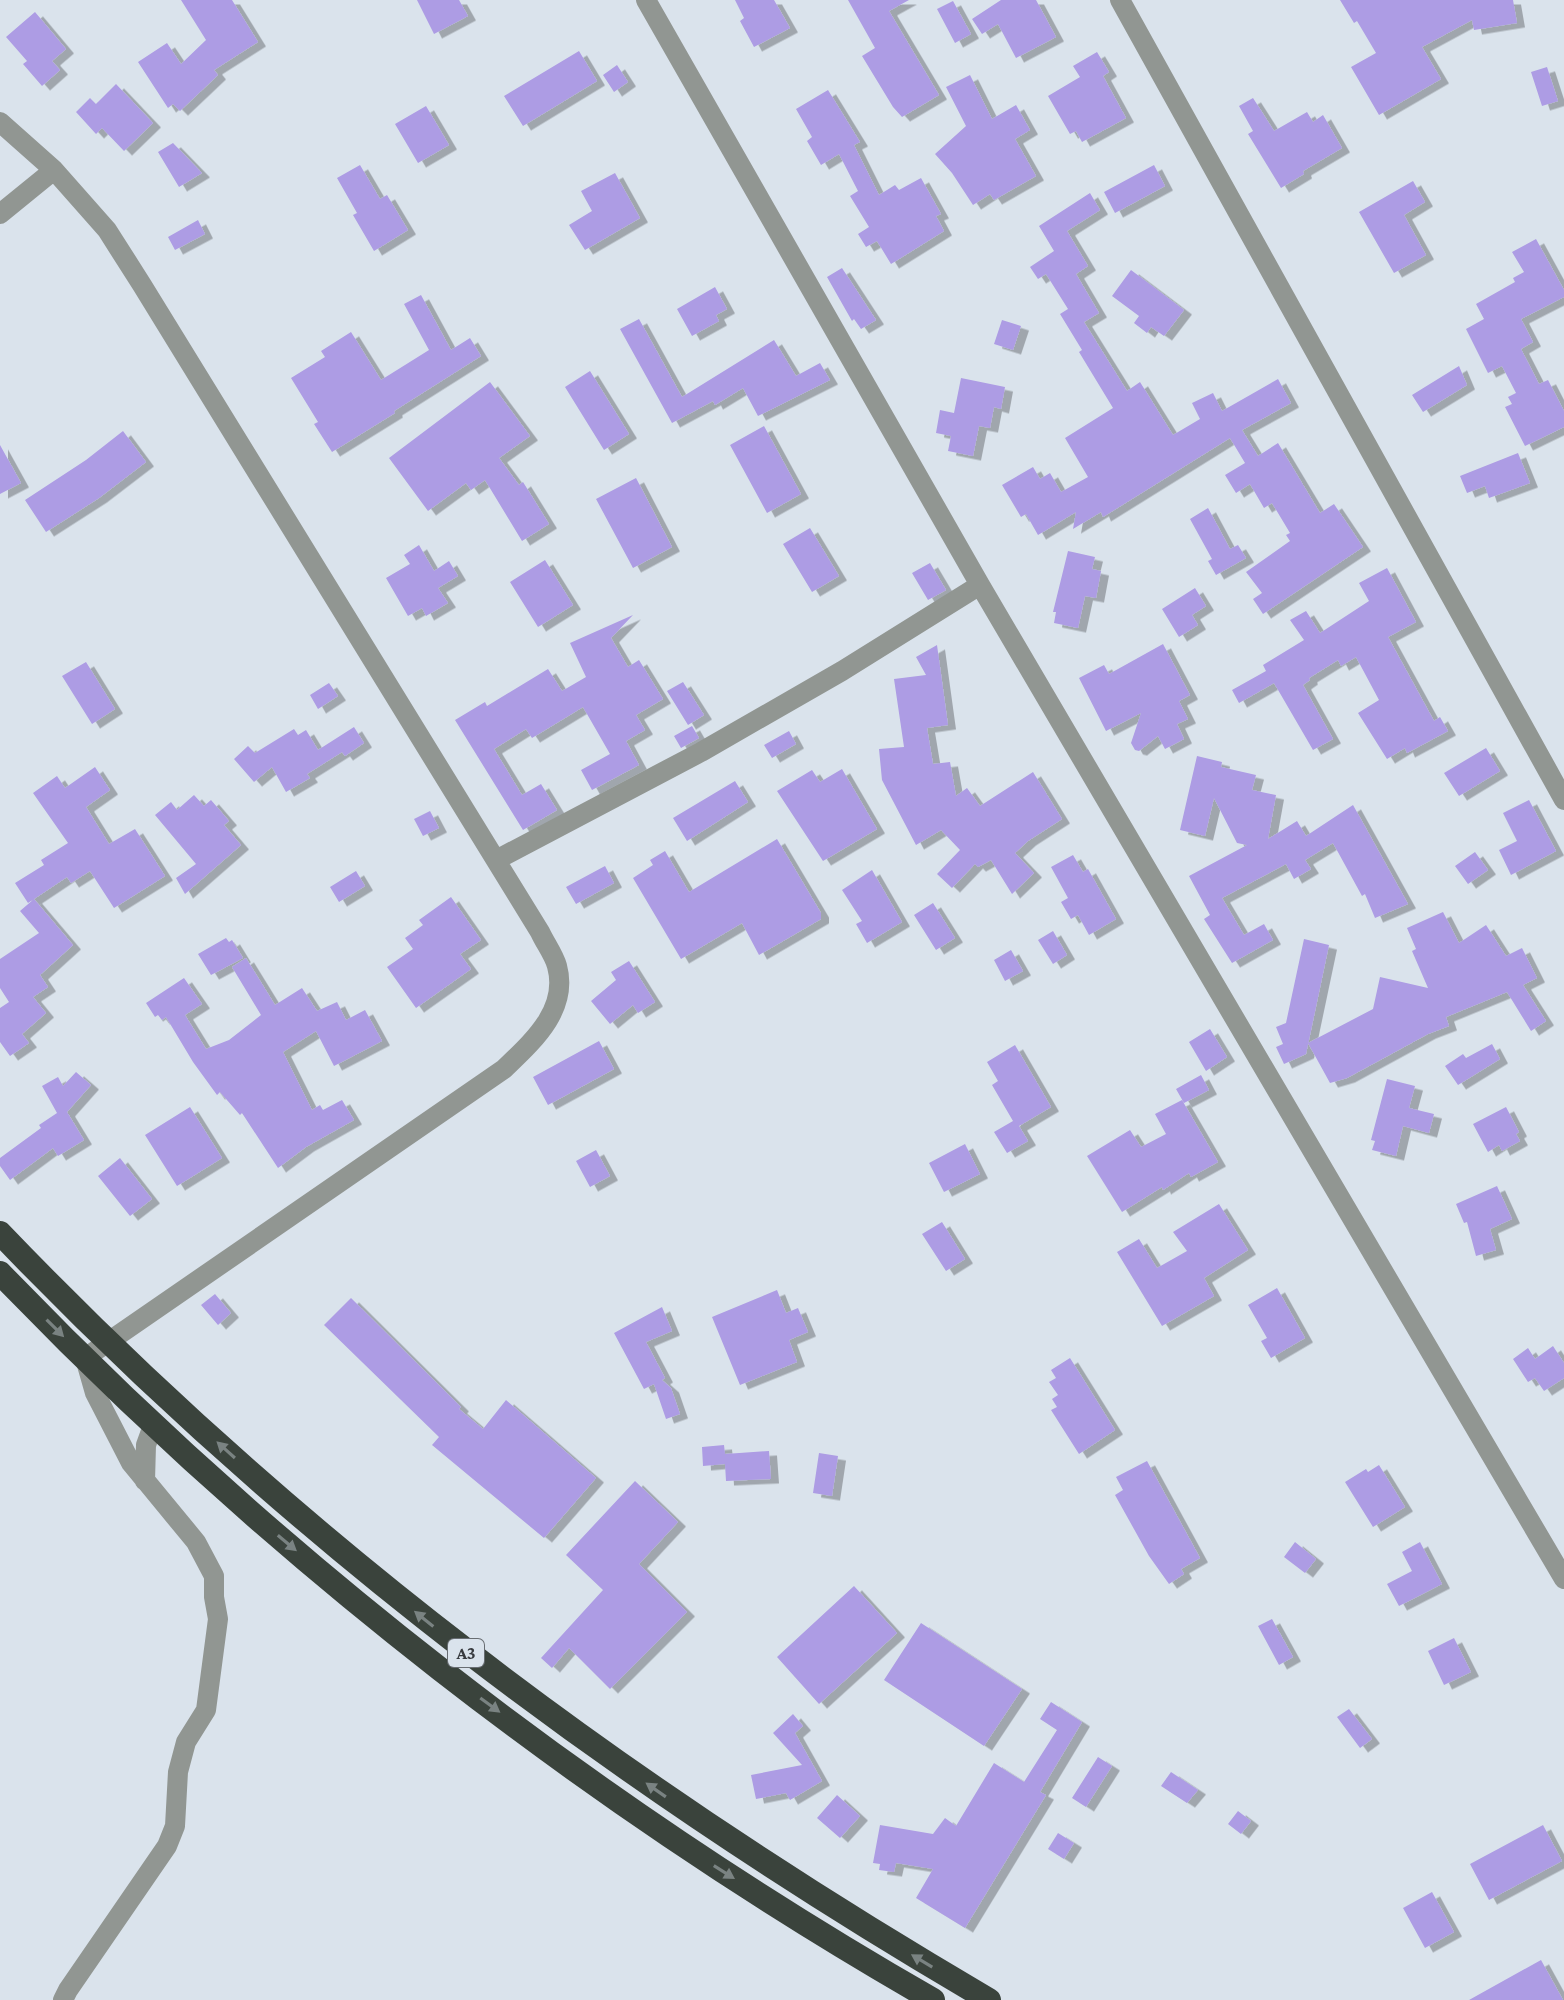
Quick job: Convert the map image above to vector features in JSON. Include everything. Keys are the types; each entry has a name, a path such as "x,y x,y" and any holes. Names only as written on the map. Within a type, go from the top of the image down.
{"highway":[{"name":"A3","path":"0,1233 184,1412 365,1572 482,1665 700,1820 834,1908 989,2000"},
{"name":"A3","path":"0,1273 85,1358 269,1527 365,1608 502,1715 681,1843 933,2000"},
{"path":"681,1843 700,1820"}],"street":[{"path":"646,0 980,585 1564,1579"},
{"path":"1120,0 1564,800"},
{"path":"0,122 54,170 107,230 540,932 557,966 560,997 539,1035 504,1069 85,1358 95,1393 117,1437 145,1481 196,1542 214,1576 218,1619 206,1710 186,1742 175,1798 175,1826 167,1846 63,2000"},
{"path":"0,214 54,170"},
{"path":"496,860 701,752 842,671 980,585"},
{"path":"145,1481 146,1445 154,1423"}],"building":[{"path":"181,0 232,0 258,42 214,70 218,75 180,111 173,104 168,108 138,62 167,43 181,64 206,40"},
{"path":"417,0 459,0 468,16 434,34"},
{"path":"735,0 774,0 790,28 754,47 740,21 744,18"},
{"path":"848,0 909,0 889,11 939,95 902,117 862,56 875,48"},
{"path":"1001,0 1036,0 1056,37 1016,58 998,24 982,34 972,19"},
{"path":"1340,0 1513,0 1517,23 1474,30 1472,20 1422,47 1441,79 1379,115 1351,67 1376,53"},
{"path":"953,1 971,34 955,43 937,9"},
{"path":"35,12 66,49 52,61 60,70 42,86 23,64 27,61 6,37"},
{"path":"579,51 597,81 523,126 504,96"},
{"path":"1097,52 1109,72 1103,76 1126,118 1082,142 1076,131 1070,134 1048,96 1080,77 1073,66"},
{"path":"617,65 628,82 614,92 603,75"},
{"path":"1547,67 1558,101 1542,106 1531,72"},
{"path":"970,75 992,119 1016,105 1030,130 1015,139 1036,176 994,200 990,194 973,205 935,154 966,126 946,87"},
{"path":"116,84 153,123 124,151 102,128 96,134 76,112 90,98 96,104"},
{"path":"828,90 860,142 854,145 879,195 895,185 899,190 921,178 941,214 936,216 944,231 891,264 877,241 866,247 858,234 869,227 850,196 858,191 839,154 821,165 807,141 812,137 796,109"},
{"path":"1253,98 1274,131 1307,112 1313,122 1323,115 1342,148 1281,188 1248,134 1253,131 1239,106"},
{"path":"426,106 449,145 418,163 395,124"},
{"path":"173,143 202,173 179,187 158,152"},
{"path":"360,165 380,199 387,195 408,230 374,251 353,215 357,213 337,178"},
{"path":"1154,165 1165,186 1115,213 1104,192"},
{"path":"615,173 640,218 585,250 569,225 592,211 581,191"},
{"path":"1413,181 1425,202 1404,215 1426,255 1394,273 1359,212"},
{"path":"1090,193 1100,210 1067,231 1088,266 1076,274 1099,313 1084,322 1127,391 1140,382 1173,435 1200,419 1192,403 1213,393 1222,411 1278,379 1291,403 1242,430 1258,456 1278,443 1320,513 1334,504 1363,547 1263,614 1253,599 1262,593 1246,572 1290,541 1286,535 1290,533 1272,503 1264,508 1250,484 1236,493 1225,475 1245,463 1230,438 1103,517 1101,512 1073,529 1076,512 1038,535 1026,514 1021,517 1002,485 1033,467 1040,479 1050,473 1061,492 1088,477 1065,438 1113,408 1060,314 1068,309 1046,274 1038,279 1030,267 1054,251 1039,226"},
{"path":"198,220 205,234 175,250 168,237"},
{"path":"1536,239 1564,290 1564,297 1521,319 1533,342 1521,349 1539,384 1548,380 1564,411 1564,427 1525,446 1505,407 1512,404 1508,397 1516,393 1502,366 1488,373 1466,329 1484,319 1476,304 1515,282 1513,278 1524,272 1512,252"},
{"path":"842,268 876,320 861,329 854,319 852,321 827,277"},
{"path":"1131,270 1184,310 1164,336 1151,327 1147,333 1134,323 1139,316 1112,296"},
{"path":"715,287 727,309 716,315 719,321 692,336 677,309"},
{"path":"421,295 451,350 470,338 481,356 332,452 291,378 325,357 321,351 351,332 381,380 429,350 404,304"},
{"path":"639,319 682,397 774,340 796,376 820,363 830,380 758,416 743,388 715,405 713,401 672,423 620,329"},
{"path":"1002,320 1021,326 1013,350 994,344"},
{"path":"1459,366 1467,385 1423,412 1412,395"},
{"path":"590,371 629,434 604,450 565,387"},
{"path":"961,378 1005,387 1001,409 994,407 990,428 979,426 973,456 948,451 951,436 936,433 940,410 954,413"},
{"path":"490,382 530,436 499,458 519,485 523,482 549,524 522,541 485,480 471,490 466,483 428,511 389,458"},
{"path":"764,426 801,494 767,513 730,445"},
{"path":"123,431 146,462 99,498 46,532 25,500 86,460"},
{"path":"0,445 21,483 0,494"},
{"path":"1518,453 1530,483 1489,498 1485,486 1467,493 1460,476"},
{"path":"636,478 672,547 633,568 596,499"},
{"path":"1208,508 1230,549 1238,545 1246,558 1216,575 1208,561 1212,559 1190,519"},
{"path":"810,528 839,576 812,592 783,544"},
{"path":"419,545 434,571 449,561 458,576 438,588 448,603 426,616 422,608 408,616 386,578 410,564 404,555"},
{"path":"1068,551 1095,557 1092,569 1101,571 1096,598 1085,596 1078,628 1054,623 1056,612 1053,612"},
{"path":"545,560 573,605 538,627 510,582"},
{"path":"930,563 946,590 928,600 912,573"},
{"path":"1387,568 1416,622 1388,637 1434,721 1440,717 1448,731 1407,753 1405,748 1387,759 1358,713 1379,700 1356,657 1341,666 1338,660 1303,685 1333,739 1313,750 1274,683 1239,703 1232,690 1266,671 1263,665 1304,640 1290,620 1306,611 1320,633 1369,601 1359,583"},
{"path":"1195,588 1206,606 1192,615 1198,625 1179,637 1162,609"},
{"path":"633,615 611,638 628,667 639,660 663,699 636,715 645,730 626,741 639,765 592,790 581,770 610,754 583,707 532,738 526,729 494,749 522,795 541,784 557,810 523,830 455,720 485,702 487,706 548,669 562,691 586,677 570,643"},
{"path":"1163,644 1190,695 1179,701 1188,719 1177,724 1184,739 1165,749 1158,736 1139,751 1131,743 1141,713 1106,731 1079,678 1104,665 1109,674"},
{"path":"937,645 948,725 927,728 933,764 950,762 956,796 967,788 980,806 1033,772 1062,819 1015,853 1034,873 1012,894 991,860 978,867 975,864 952,888 937,874 960,850 941,830 916,845 882,780 879,749 904,747 894,679 926,675 916,657"},
{"path":"86,662 115,709 92,724 62,676"},
{"path":"683,682 704,715 688,725 667,691"},
{"path":"329,683 338,696 318,709 310,695"},
{"path":"692,726 699,738 681,748 674,736"},
{"path":"354,727 364,743 345,756 342,752 307,774 310,778 286,792 272,767 254,782 234,759 248,746 255,753 294,729 298,735 306,730 318,750"},
{"path":"789,731 796,744 772,758 764,745"},
{"path":"1486,748 1500,771 1459,796 1444,773"},
{"path":"1197,756 1222,762 1221,767 1256,775 1252,790 1276,795 1268,839 1297,821 1306,836 1353,805 1408,904 1375,918 1365,894 1362,896 1333,843 1305,860 1311,869 1294,879 1286,864 1222,898 1244,935 1264,924 1273,940 1232,963 1204,919 1210,915 1189,876 1247,845 1237,843 1214,798 1205,836 1180,830"},
{"path":"95,767 110,790 86,807 109,844 135,829 165,876 114,908 90,871 71,883 67,877 28,903 15,883 44,865 41,860 68,843 33,793 57,776 65,788"},
{"path":"842,769 877,829 823,861 777,791 812,770 820,782"},
{"path":"735,781 748,802 687,841 673,818"},
{"path":"194,795 204,806 211,800 229,821 224,825 241,845 185,894 176,878 196,864 155,815 171,802 177,810"},
{"path":"1529,800 1556,851 1511,875 1499,850 1517,841 1503,813"},
{"path":"430,811 439,828 423,836 414,819"},
{"path":"777,839 821,913 821,919 759,955 742,923 681,959 633,878 653,865 650,860 665,851 689,892"},
{"path":"1475,852 1488,870 1468,884 1455,866"},
{"path":"1073,855 1083,872 1088,869 1116,919 1089,935 1078,915 1071,919 1061,902 1068,898 1051,867"},
{"path":"605,866 614,883 576,904 566,887"},
{"path":"872,870 902,922 867,943 856,924 862,921 842,890"},
{"path":"356,871 365,886 339,902 330,887"},
{"path":"451,897 481,940 460,954 471,969 416,1008 387,967 413,949 405,938 423,925 419,920"},
{"path":"34,899 73,945 40,975 48,987 33,997 46,1013 22,1034 29,1043 10,1056 0,1042 0,1008 9,1002 0,988 0,959 39,933 20,911"},
{"path":"933,903 955,938 936,950 914,915"},
{"path":"1443,912 1459,943 1486,925 1506,956 1522,948 1537,978 1523,985 1546,1021 1531,1031 1507,992 1446,1017 1449,1026 1428,1034 1347,1078 1330,1083 1308,1043 1373,1009 1380,977 1428,988 1412,951 1416,949 1407,928"},
{"path":"1053,931 1067,955 1053,964 1038,940"},
{"path":"226,938 229,942 232,940 243,958 211,975 198,954"},
{"path":"1304,939 1329,945 1306,1054 1284,1064 1276,1047 1283,1044 1276,1027 1286,1023"},
{"path":"1011,950 1023,971 1005,981 994,960"},
{"path":"246,958 275,1005 302,988 317,1011 337,1002 346,1020 365,1010 382,1041 334,1066 316,1031 283,1052 312,1110 320,1105 323,1110 342,1100 354,1120 306,1147 278,1168 242,1113 240,1115 220,1092 217,1095 166,1017 162,1020 158,1015 155,1017 146,1003 184,978 202,1004 185,1015 206,1049 229,1040 261,1015 232,967"},
{"path":"629,961 655,1002 638,1013 633,1005 610,1024 591,1001 616,980 611,972"},
{"path":"1210,1029 1227,1057 1206,1071 1189,1042"},
{"path":"599,1041 614,1069 548,1105 533,1077"},
{"path":"1492,1044 1500,1059 1458,1085 1445,1066 1463,1054 1466,1058"},
{"path":"1015,1045 1051,1107 1019,1126 1028,1141 1007,1153 994,1132 1013,1121 992,1085 998,1081 987,1062"},
{"path":"76,1072 91,1085 67,1112 84,1140 58,1156 53,1148 10,1180 0,1166 0,1158 57,1113 42,1086 58,1077 63,1086"},
{"path":"1201,1075 1209,1090 1184,1103 1176,1089"},
{"path":"1387,1079 1415,1086 1409,1108 1434,1114 1429,1133 1403,1126 1396,1156 1372,1150 1375,1141 1371,1140"},
{"path":"1182,1100 1218,1162 1191,1177 1189,1173 1163,1190 1162,1187 1122,1212 1087,1156 1130,1130 1141,1147 1166,1134 1155,1114"},
{"path":"190,1107 222,1158 177,1186 145,1135"},
{"path":"1506,1107 1519,1132 1516,1134 1520,1141 1502,1151 1499,1145 1488,1152 1473,1124"},
{"path":"965,1144 980,1174 944,1192 929,1163"},
{"path":"596,1150 610,1176 590,1187 576,1161"},
{"path":"120,1158 152,1199 130,1216 98,1176"},
{"path":"1497,1186 1512,1219 1490,1229 1496,1250 1476,1256 1467,1222 1464,1223 1456,1204"},
{"path":"1219,1204 1248,1250 1204,1278 1214,1296 1162,1326 1117,1252 1139,1239 1157,1268 1187,1251 1173,1232"},
{"path":"942,1222 965,1259 946,1271 922,1234"},
{"path":"1277,1288 1305,1338 1271,1358 1261,1341 1267,1338 1248,1305"},
{"path":"777,1290 786,1313 798,1308 808,1332 789,1340 797,1362 740,1385 712,1317"},
{"path":"215,1294 231,1313 218,1325 201,1305"},
{"path":"351,1298 461,1407 459,1409 483,1429 506,1400 596,1478 544,1538 432,1445 439,1437 324,1325"},
{"path":"662,1307 672,1331 646,1342 665,1378 662,1380 671,1388 680,1414 666,1419 654,1384 644,1389 614,1333"},
{"path":"1553,1346 1564,1363 1564,1378 1544,1391 1535,1378 1528,1382 1513,1359 1528,1348 1535,1359"},
{"path":"1070,1358 1115,1430 1079,1454 1051,1410 1057,1407 1052,1399 1058,1395 1049,1382 1056,1378 1051,1370"},
{"path":"724,1445 725,1454 769,1451 771,1479 726,1481 725,1464 703,1466 702,1447"},
{"path":"819,1453 838,1456 832,1496 813,1493"},
{"path":"1147,1461 1200,1558 1181,1569 1184,1574 1169,1584 1149,1556 1115,1495 1123,1490 1116,1477"},
{"path":"1379,1465 1405,1507 1373,1527 1345,1482"},
{"path":"635,1481 678,1522 639,1564 687,1612 610,1689 569,1648 552,1668 541,1658 603,1590 566,1555"},
{"path":"1295,1542 1316,1559 1305,1573 1284,1557"},
{"path":"1420,1542 1442,1584 1399,1606 1387,1584 1412,1571 1402,1552"},
{"path":"854,1586 897,1633 819,1704 777,1657"},
{"path":"1272,1619 1293,1657 1279,1665 1258,1626"},
{"path":"921,1623 1022,1689 984,1746 884,1680"},
{"path":"1454,1638 1471,1672 1444,1685 1428,1651"},
{"path":"1051,1702 1082,1722 1040,1792 1046,1795 965,1928 916,1898 933,1869 896,1863 894,1872 879,1870 880,1864 873,1863 880,1825 933,1834 945,1818 956,1826 994,1763 1024,1782 1057,1730 1040,1719"},
{"path":"1349,1709 1372,1739 1360,1748 1337,1717"},
{"path":"793,1714 803,1726 795,1733 822,1781 790,1800 786,1793 756,1799 751,1775 802,1765 773,1733"},
{"path":"1098,1757 1112,1766 1086,1807 1072,1798"},
{"path":"1171,1772 1198,1790 1187,1803 1161,1786"},
{"path":"837,1795 860,1816 840,1838 817,1818"},
{"path":"1238,1811 1251,1821 1241,1834 1228,1824"},
{"path":"1543,1825 1562,1861 1489,1900 1470,1864"},
{"path":"1058,1833 1074,1843 1064,1859 1048,1849"},
{"path":"1432,1892 1454,1932 1425,1948 1403,1908"},
{"path":"1541,1960 1563,2000 1469,2000"}]}
